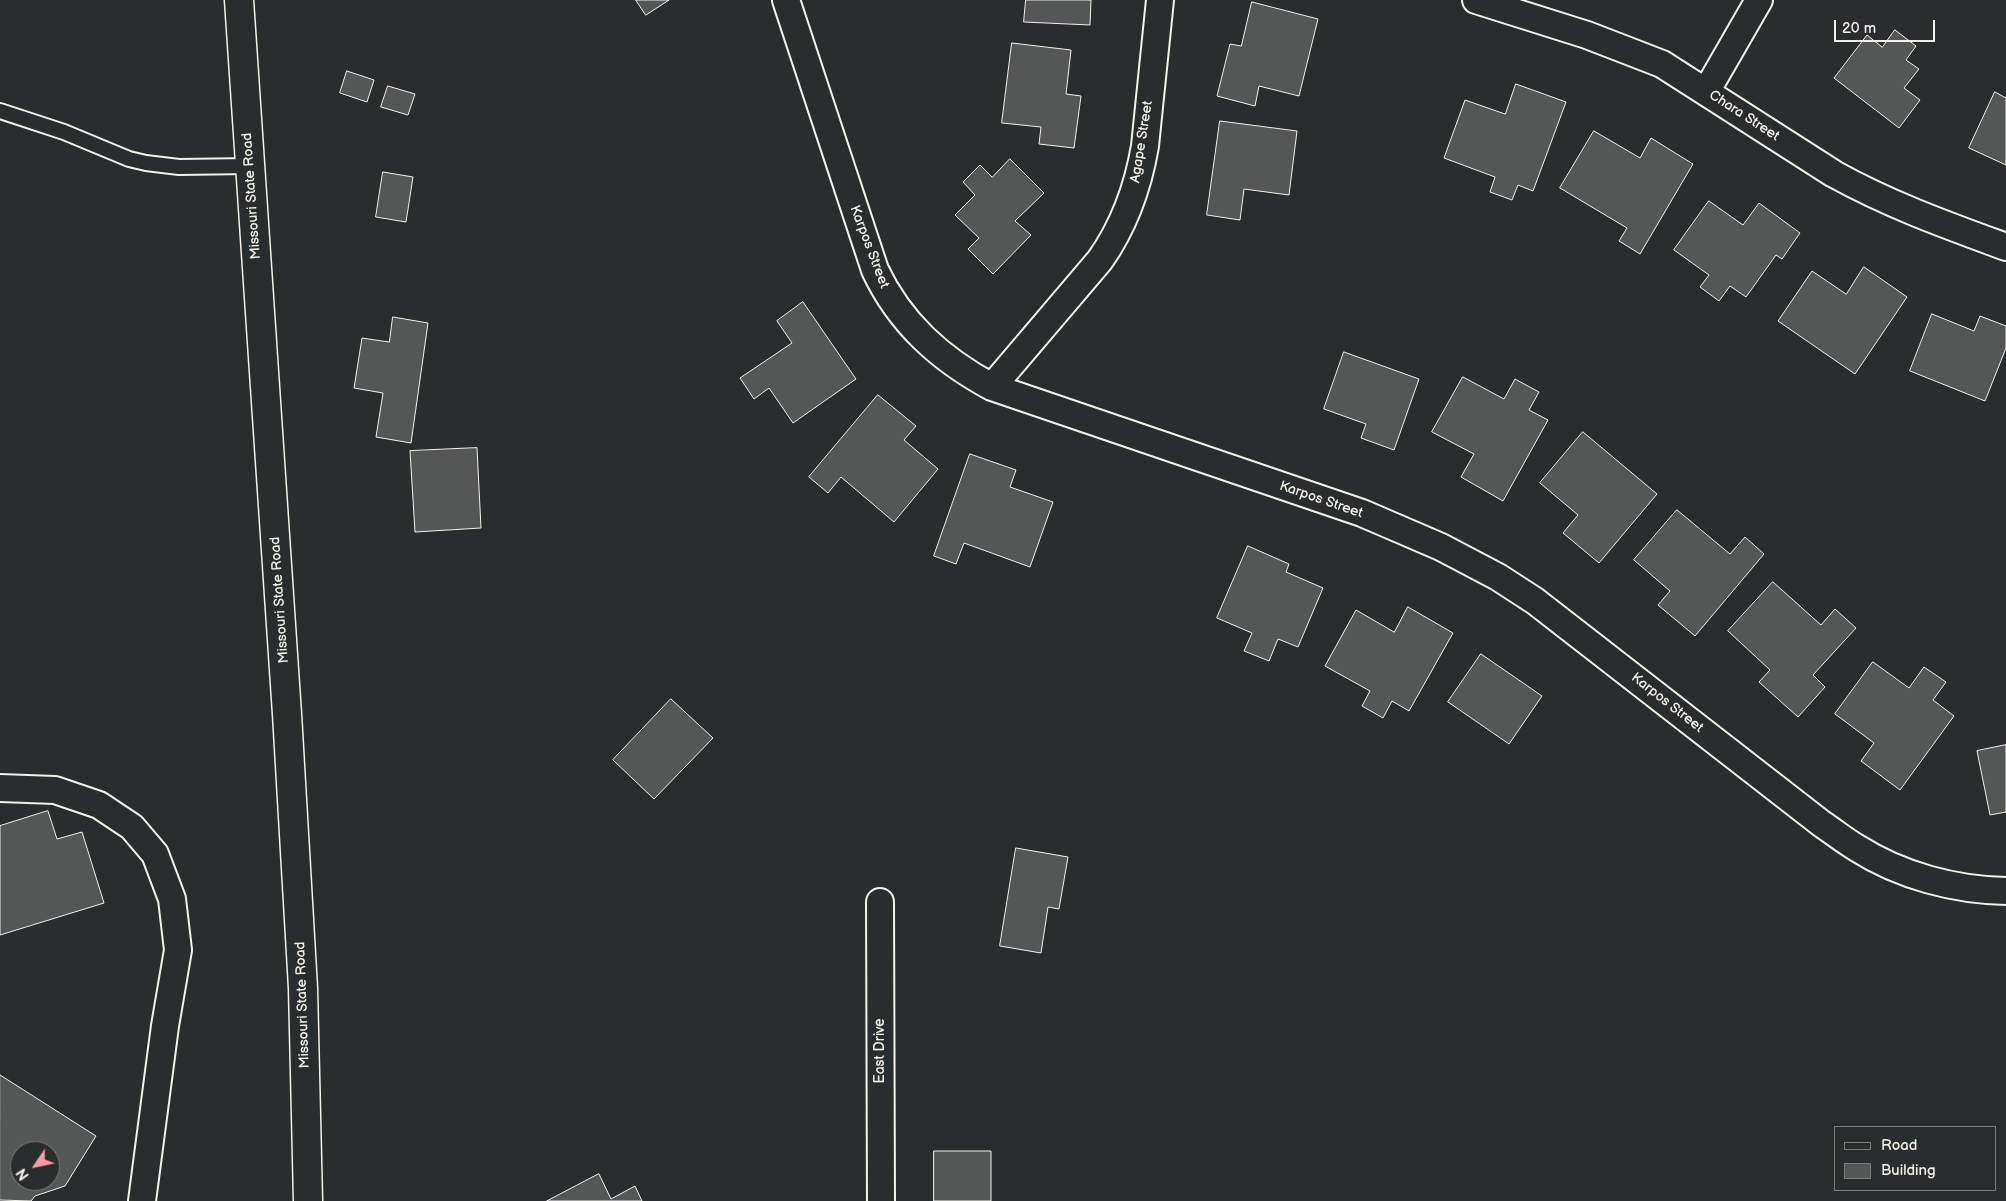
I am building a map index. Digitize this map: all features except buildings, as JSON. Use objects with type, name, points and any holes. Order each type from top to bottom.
[{"type":"street","name":"Missouri State Road","points":[[239,0],[287,704],[303,978],[308,1201]]},
{"type":"street","name":"Karpos Street","points":[[786,0],[867,248],[886,294],[909,325],[936,350],[972,376],[992,386],[1362,513],[1441,546],[1498,577],[1534,601],[1822,824],[1856,848],[1894,867],[1954,886],[1977,890],[2006,891]]},
{"type":"street","name":"Agape Street","points":[[992,386],[1100,260],[1112,243],[1130,205],[1141,168],[1145,146],[1160,0]]},
{"type":"street","name":"Chara Street","points":[[1476,0],[1587,35],[1662,64],[1834,174],[1863,190],[1905,210],[2006,247]]},
{"type":"street","points":[[1706,92],[1759,0]]},
{"type":"street","points":[[0,788],[54,790],[99,805],[132,827],[154,854],[172,899],[178,950],[165,1026],[142,1201]]},
{"type":"street","name":"East Drive","points":[[880,902],[881,1201]]},
{"type":"lane","points":[[0,111],[64,132],[130,159],[146,163],[179,167],[250,166]]}]
